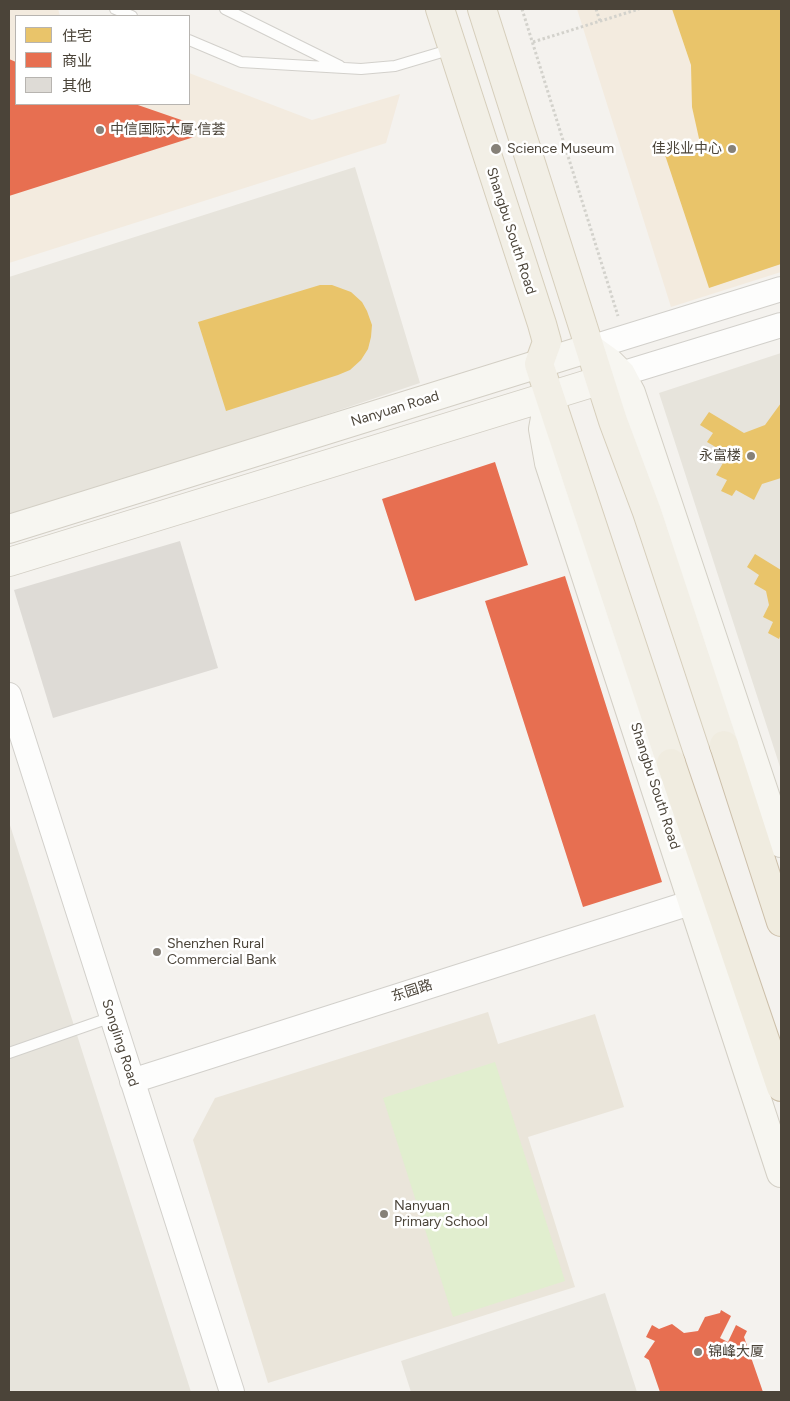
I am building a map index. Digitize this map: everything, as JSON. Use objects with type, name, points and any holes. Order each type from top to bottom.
[{"type":"highway","points":[[724,745],[781,922]]},
{"type":"highway","points":[[671,763],[781,1087]]},
{"type":"main road","name":"Shangbu South Road","points":[[440,9],[542,324],[547,342],[539,364],[671,763]]},
{"type":"main road","points":[[482,9],[590,348],[639,414],[781,843]]},
{"type":"main road","name":"Nanyuan Road","points":[[9,529],[590,348]]},
{"type":"main road","points":[[9,562],[611,377]]},
{"type":"main road","points":[[611,377],[647,512],[724,745]]},
{"type":"main road","name":"Shangbu South Road","points":[[549,396],[543,429],[549,463],[781,1173]]},
{"type":"street","name":"Nanyuan Road","points":[[590,348],[781,289]]},
{"type":"street","points":[[611,377],[781,325]]},
{"type":"street","name":"Songling Road","points":[[9,694],[232,1392]]},
{"type":"street","name":"东园路","points":[[132,1081],[693,902]]},
{"type":"lane","points":[[115,9],[130,15]]},
{"type":"lane","points":[[225,9],[346,68]]},
{"type":"lane","points":[[190,40],[241,62],[346,68],[395,66],[453,49]]},
{"type":"lane","points":[[9,1053],[112,1017]]},
{"type":"path","points":[[522,9],[625,338]]},
{"type":"path","points":[[596,9],[600,21]]},
{"type":"path","points":[[533,42],[639,9]]},
{"type":"shaded area","points":[[9,9],[58,9],[60,15],[15,15],[15,105],[190,105],[190,73],[312,120],[400,94],[386,143],[9,263]]},
{"type":"shaded area","points":[[577,9],[781,9],[781,272],[671,307]]},
{"type":"shaded area","points":[[355,167],[420,383],[9,521],[9,277]]},
{"type":"shaded area","points":[[781,353],[781,770],[659,393]]},
{"type":"shaded area","points":[[9,822],[191,1392],[9,1392]]},
{"type":"shaded area","name":"Nanyuan Primary School","points":[[488,1012],[498,1044],[595,1014],[624,1107],[528,1137],[575,1287],[268,1383],[193,1140],[215,1098]]},
{"type":"shaded area","points":[[605,1293],[637,1392],[411,1392],[401,1361]]},
{"type":"green space","points":[[495,1062],[565,1281],[453,1317],[383,1098]]},
{"type":"building: 住宅","name":"佳兆业中心","points":[[672,9],[781,9],[781,264],[709,288],[665,155],[700,143],[692,107],[691,65]]},
{"type":"building: 住宅","points":[[320,285],[332,285],[351,292],[362,302],[367,311],[372,325],[371,337],[368,349],[361,360],[350,370],[338,375],[226,411],[198,322]]},
{"type":"building: 住宅","name":"永富楼","points":[[781,403],[781,478],[762,484],[754,500],[736,490],[732,496],[721,491],[727,480],[716,475],[723,463],[719,449],[707,442],[713,433],[700,425],[709,412],[744,433],[765,425]]},
{"type":"building: 住宅","points":[[755,554],[781,570],[781,634],[779,639],[768,633],[773,622],[763,617],[769,605],[766,591],[754,584],[759,575],[747,567]]},
{"type":"building: 商业","name":"中信国际大厦·信荟","points":[[9,59],[15,62],[15,105],[138,105],[190,123],[194,137],[9,196]]},
{"type":"building: 商业","points":[[495,462],[528,565],[415,601],[382,499]]},
{"type":"building: 商业","points":[[565,576],[662,882],[583,907],[485,601]]},
{"type":"building: 商业","name":"锦峰大厦","points":[[721,1310],[731,1316],[720,1338],[728,1342],[736,1325],[747,1331],[744,1337],[763,1392],[660,1392],[649,1360],[644,1357],[655,1341],[646,1337],[652,1325],[659,1329],[672,1324],[684,1333],[698,1331],[705,1317],[720,1313]]},
{"type":"building: 其他","points":[[180,541],[218,668],[53,718],[14,590]]},
{"type":"place","name":"中信国际大厦·信荟","points":[[100,130]]},
{"type":"place","name":"Science Museum","points":[[496,149]]},
{"type":"place","name":"佳兆业中心","points":[[732,149]]},
{"type":"place","name":"永富楼","points":[[751,456]]},
{"type":"place","name":"Shenzhen Rural Commercial Bank","points":[[157,952]]},
{"type":"place","name":"Nanyuan Primary School","points":[[384,1214]]},
{"type":"place","name":"锦峰大厦","points":[[698,1352]]}]
